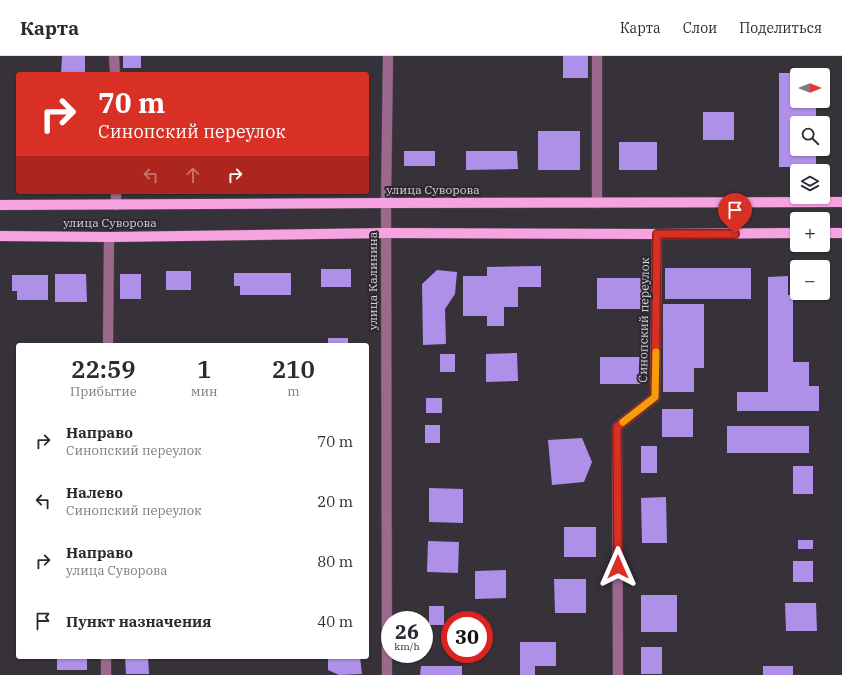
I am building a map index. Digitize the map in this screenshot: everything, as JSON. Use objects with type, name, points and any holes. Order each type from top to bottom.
[{"type":"main road","name":"улица Суворова","points":[[0,205],[386,202],[842,202]]},
{"type":"main road","name":"улица Суворова","points":[[0,236],[109,237],[386,233],[790,233]]},
{"type":"main road","points":[[830,233],[842,233]]},
{"type":"street","points":[[114,56],[115,72]]},
{"type":"street","name":"улица Калинина","points":[[386,675],[386,202],[388,56]]},
{"type":"street","points":[[596,56],[597,203]]},
{"type":"street","points":[[116,194],[116,205]]},
{"type":"street","name":"Синопский переулок","points":[[618,675],[617,427],[655,397],[657,234]]},
{"type":"street","points":[[108,343],[109,237]]},
{"type":"street","points":[[106,659],[106,675]]},
{"type":"building","points":[[62,56],[85,56],[85,72],[61,72]]},
{"type":"building","points":[[123,56],[141,56],[141,68],[123,68]]},
{"type":"building","points":[[563,56],[588,56],[588,78],[563,78]]},
{"type":"building","points":[[779,73],[790,73],[790,108],[816,108],[816,116],[790,116],[790,156],[816,156],[816,164],[790,164],[790,167],[779,167]]},
{"type":"building","points":[[703,112],[734,112],[734,140],[703,140]]},
{"type":"building","points":[[538,131],[580,131],[580,170],[538,170]]},
{"type":"building","points":[[619,142],[657,142],[657,170],[619,170]]},
{"type":"building","points":[[404,151],[435,151],[435,166],[404,166]]},
{"type":"building","points":[[466,151],[517,151],[518,169],[466,170]]},
{"type":"building","points":[[541,266],[541,287],[518,287],[518,307],[504,307],[504,326],[487,326],[487,316],[463,316],[463,276],[487,276],[487,267]]},
{"type":"building","points":[[665,268],[751,268],[751,299],[665,299]]},
{"type":"building","points":[[321,269],[351,269],[351,287],[321,287]]},
{"type":"building","points":[[437,270],[457,272],[455,294],[445,309],[446,344],[423,345],[422,284]]},
{"type":"building","points":[[166,271],[191,271],[191,290],[166,290]]},
{"type":"building","points":[[234,273],[291,273],[291,295],[240,295],[240,286],[234,286]]},
{"type":"building","points":[[55,274],[86,274],[87,302],[55,302]]},
{"type":"building","points":[[120,274],[141,274],[141,299],[120,299]]},
{"type":"building","points":[[12,275],[48,275],[48,300],[17,300],[17,291],[12,291]]},
{"type":"building","points":[[788,276],[788,295],[790,295],[790,300],[793,300],[793,362],[809,362],[809,386],[819,386],[819,411],[737,411],[737,392],[768,392],[768,277]]},
{"type":"building","points":[[597,278],[643,278],[643,309],[597,309]]},
{"type":"building","points":[[663,304],[704,304],[704,368],[694,368],[694,392],[663,392]]},
{"type":"building","points":[[328,338],[348,338],[348,343],[328,343]]},
{"type":"building","points":[[517,353],[518,381],[486,382],[486,354]]},
{"type":"building","points":[[440,354],[455,354],[455,372],[440,372]]},
{"type":"building","points":[[600,357],[642,357],[642,384],[600,384]]},
{"type":"building","points":[[426,398],[442,398],[442,413],[426,413]]},
{"type":"building","points":[[662,409],[693,409],[693,437],[662,437]]},
{"type":"building","points":[[425,425],[440,425],[440,443],[425,443]]},
{"type":"building","points":[[727,426],[809,426],[809,453],[727,453]]},
{"type":"building","points":[[582,438],[592,462],[584,482],[552,485],[548,440]]},
{"type":"building","points":[[641,446],[657,446],[657,473],[641,473]]},
{"type":"building","points":[[793,466],[813,466],[813,494],[793,494]]},
{"type":"building","points":[[429,488],[463,489],[463,523],[429,522]]},
{"type":"building","points":[[666,497],[667,543],[642,543],[641,498]]},
{"type":"building","points":[[564,527],[596,527],[596,557],[564,557]]},
{"type":"building","points":[[798,540],[813,540],[813,549],[798,549]]},
{"type":"building","points":[[428,541],[459,542],[458,573],[427,572]]},
{"type":"building","points":[[793,561],[813,561],[813,582],[793,582]]},
{"type":"building","points":[[506,570],[506,598],[475,599],[475,571]]},
{"type":"building","points":[[554,579],[586,579],[586,613],[555,613]]},
{"type":"building","points":[[641,595],[677,595],[677,632],[641,632]]},
{"type":"building","points":[[785,603],[816,603],[817,631],[786,631]]},
{"type":"building","points":[[429,606],[444,606],[444,611],[441,611],[441,625],[433,625],[433,611],[429,611]]},
{"type":"building","points":[[520,642],[556,642],[556,666],[535,666],[535,675],[520,675]]},
{"type":"building","points":[[641,647],[662,647],[662,674],[641,674]]},
{"type":"building","points":[[57,659],[87,659],[87,670],[57,670]]},
{"type":"building","points":[[125,659],[148,659],[149,674],[126,674]]},
{"type":"building","points":[[328,659],[360,659],[362,674],[339,675],[328,670]]},
{"type":"building","points":[[421,666],[462,666],[462,675],[420,675]]},
{"type":"building","points":[[763,666],[793,666],[793,675],[763,675]]},
{"type":"slow traffic","points":[[623,422],[655,397],[656,352]]},
{"type":"route","points":[[618,567],[617,427],[655,397],[657,234],[735,234]]}]
